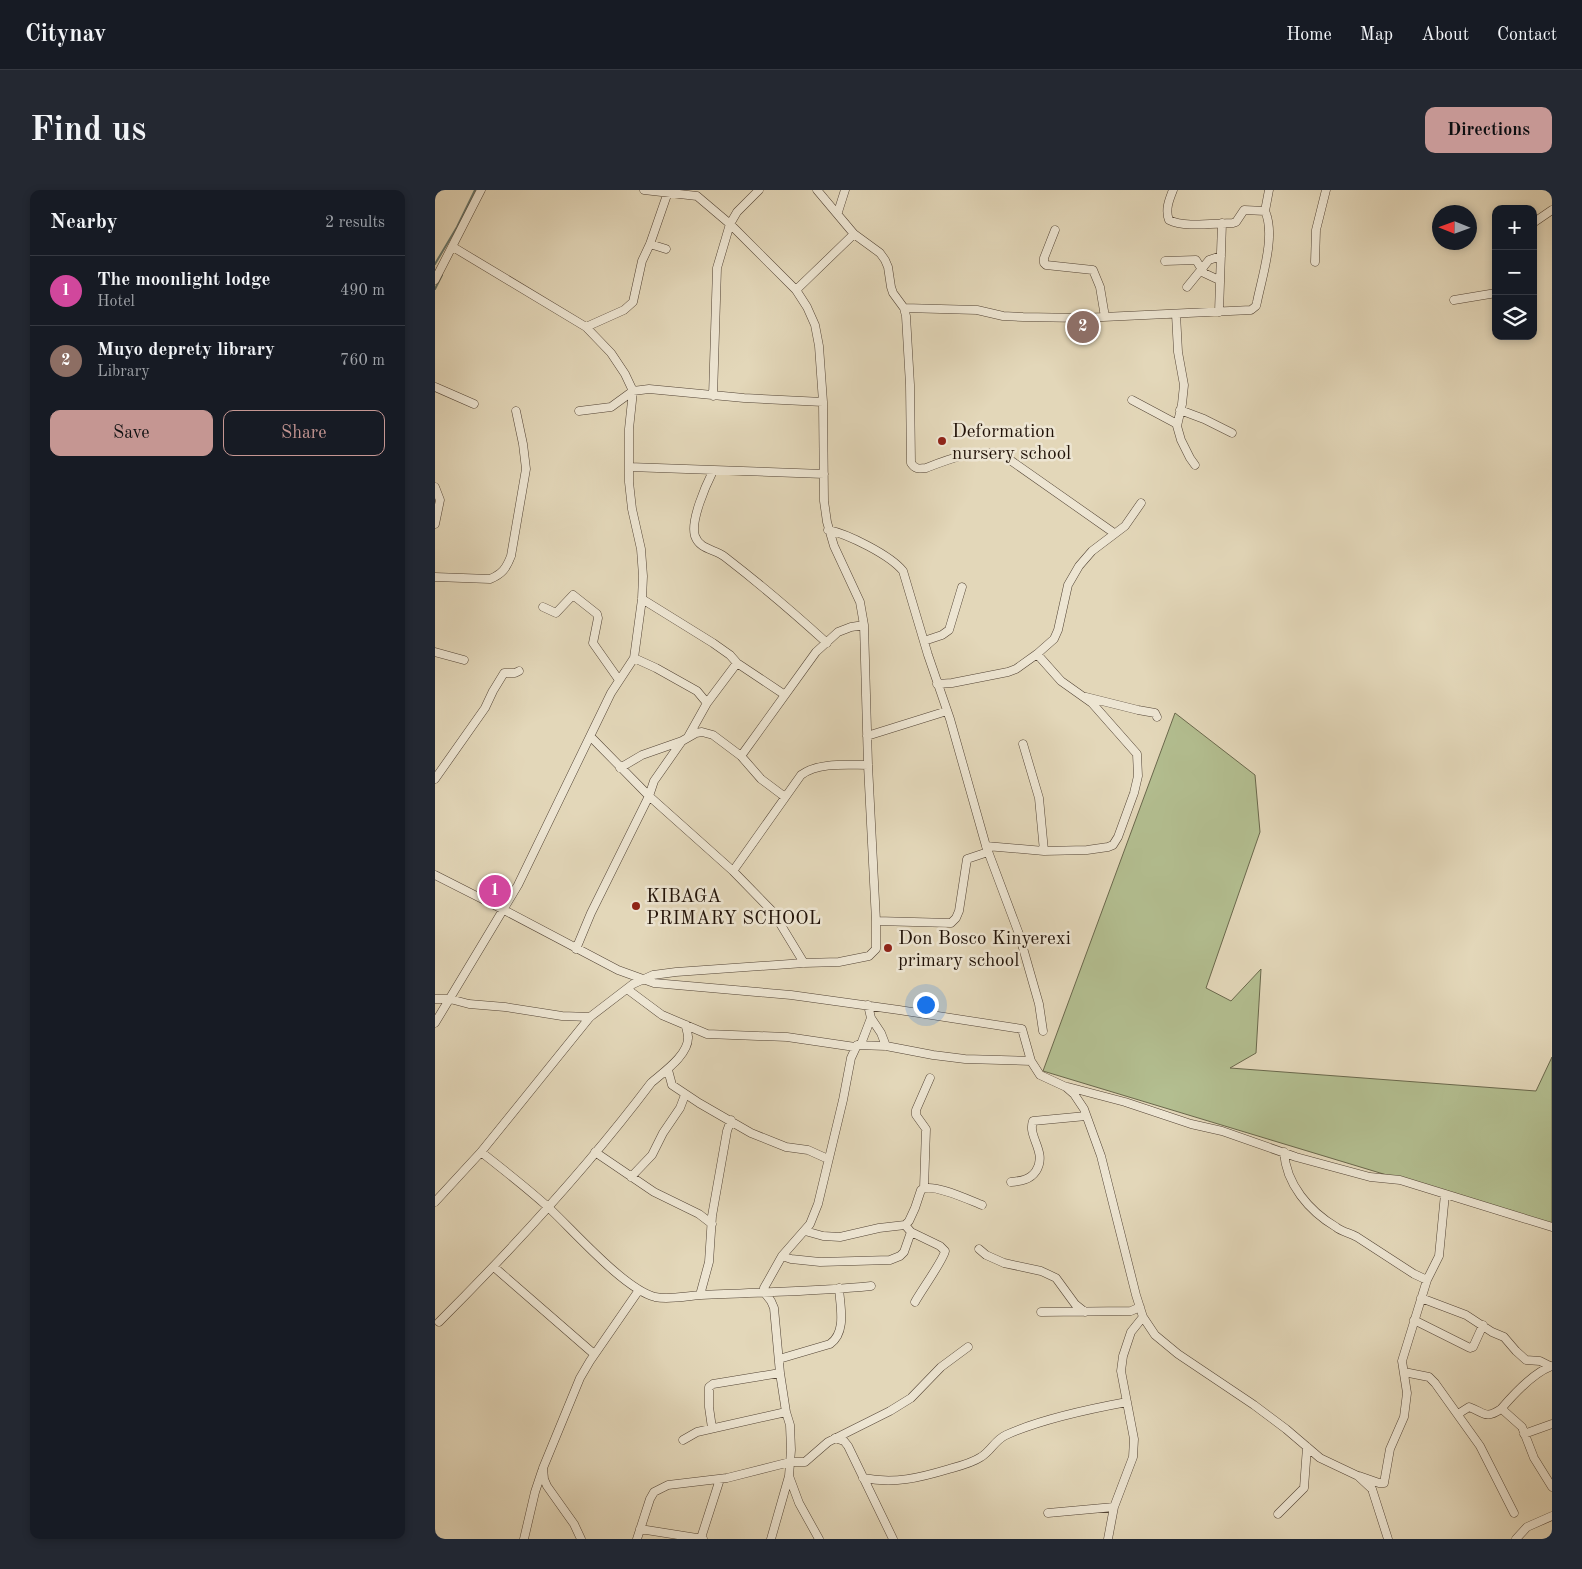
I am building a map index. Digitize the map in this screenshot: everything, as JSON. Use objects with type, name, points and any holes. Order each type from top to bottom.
[{"type":"street","points":[[435,280],[481,190]]},
{"type":"street","points":[[435,1202],[481,1152],[590,1017],[627,989],[653,975],[839,962],[869,956],[876,949],[877,921],[868,765],[864,625],[860,602],[834,546],[824,501],[823,402],[819,346],[815,325],[807,307],[796,290],[730,224],[697,196],[644,190]]},
{"type":"street","points":[[713,396],[716,273],[730,224],[737,212],[759,190]]},
{"type":"street","points":[[817,190],[855,234],[880,253],[885,260],[893,293],[904,308],[910,385],[911,463],[914,467],[918,469],[926,468],[964,455],[1000,454],[1114,533]]},
{"type":"street","points":[[837,212],[845,190]]},
{"type":"street","points":[[1173,190],[1168,203],[1169,220],[1186,224],[1236,222],[1244,210],[1265,211]]},
{"type":"street","points":[[904,308],[977,310],[1003,316],[1023,317],[1105,317],[1251,310],[1257,302],[1268,252],[1269,228],[1265,211],[1269,190]]},
{"type":"street","points":[[1315,262],[1316,230],[1326,190]]},
{"type":"street","points":[[586,327],[624,310],[632,304],[642,261],[668,192]]},
{"type":"street","points":[[1537,221],[1552,210]]},
{"type":"street","points":[[1219,312],[1222,223]]},
{"type":"street","points":[[1055,230],[1044,258],[1044,263],[1046,265],[1093,270],[1100,287],[1105,317]]},
{"type":"street","points":[[796,290],[855,234]]},
{"type":"street","points":[[650,244],[666,249]]},
{"type":"street","points":[[435,1023],[505,910],[569,777],[619,680],[634,658],[642,599],[643,576],[641,549],[632,509],[629,468],[629,429],[633,391],[625,374],[611,353],[586,327],[453,247]]},
{"type":"street","points":[[1187,287],[1209,260],[1221,256]]},
{"type":"street","points":[[1165,261],[1196,260],[1206,274],[1219,280]]},
{"type":"street","points":[[1454,300],[1492,294]]},
{"type":"street","points":[[1176,314],[1178,352],[1184,385],[1177,424],[1181,440],[1195,465]]},
{"type":"street","points":[[435,387],[474,404]]},
{"type":"street","points":[[579,411],[611,407],[633,391],[658,389],[713,396],[823,402]]},
{"type":"street","points":[[1133,400],[1177,424]]},
{"type":"street","points":[[1180,410],[1232,433]]},
{"type":"street","points":[[435,577],[490,579],[505,569],[511,556],[526,469],[516,411]]},
{"type":"street","points":[[629,468],[824,474]]},
{"type":"street","points":[[713,471],[703,490],[695,528],[695,535],[700,545],[723,555],[827,643]]},
{"type":"street","points":[[435,487],[440,500],[435,524]]},
{"type":"street","points":[[937,684],[952,683],[1007,672],[1016,669],[1037,654],[1056,635],[1068,585],[1079,566],[1086,557],[1125,526],[1141,503]]},
{"type":"street","points":[[829,530],[842,533],[901,568],[947,711],[987,849],[1019,934],[1039,1004],[1043,1031]]},
{"type":"street","points":[[924,641],[942,635],[949,630],[962,587]]},
{"type":"street","points":[[543,607],[556,613],[573,595],[597,614],[598,618],[593,643],[619,680]]},
{"type":"street","points":[[642,599],[713,643],[730,655],[737,663],[785,696]]},
{"type":"street","points":[[741,756],[816,652],[838,632],[864,625]]},
{"type":"street","points":[[435,652],[464,660]]},
{"type":"street","points":[[1037,654],[1061,681],[1072,690],[1084,696],[1155,713],[1157,717]]},
{"type":"street","points":[[634,658],[663,671],[697,691],[707,704]]},
{"type":"street","points":[[576,949],[591,913],[655,781],[737,663]]},
{"type":"street","points":[[435,779],[485,708],[504,673],[519,671]]},
{"type":"street","points":[[877,921],[951,923],[959,911],[967,859],[987,849],[1044,851],[1103,849],[1111,846],[1117,837],[1134,793],[1138,776],[1137,755],[1084,696]]},
{"type":"street","points":[[867,736],[947,711]]},
{"type":"street","points":[[620,768],[642,755],[696,733],[708,733],[741,756],[761,778],[785,797]]},
{"type":"street","points":[[591,737],[649,796],[733,871],[773,912],[804,963]]},
{"type":"street","points":[[1023,744],[1039,798],[1044,851]]},
{"type":"street","points":[[733,871],[801,775],[809,770],[828,766],[868,765]]},
{"type":"street","points":[[435,875],[505,910],[576,949],[643,980],[664,984],[791,995],[1021,1028],[1031,1061],[1040,1075],[1066,1087],[1116,1099],[1296,1156],[1367,1176],[1399,1180],[1552,1227]]},
{"type":"street","points":[[627,989],[662,1015],[707,1034],[787,1037],[858,1046],[886,1046],[965,1059],[1031,1061]]},
{"type":"street","points":[[435,999],[451,999],[459,1003],[486,1007],[505,1007],[562,1016],[590,1017]]},
{"type":"street","points":[[868,1005],[871,1018],[881,1033],[886,1046]]},
{"type":"street","points":[[764,1292],[767,1281],[782,1256],[810,1224],[818,1204],[851,1058],[871,1018]]},
{"type":"street","points":[[439,1322],[548,1207],[651,1083],[667,1070],[685,1050],[688,1042],[686,1025]]},
{"type":"street","points":[[667,1070],[672,1085],[685,1095],[751,1133],[786,1147],[808,1150],[828,1159]]},
{"type":"street","points":[[805,1230],[823,1236],[840,1237],[879,1228],[905,1225],[909,1221],[921,1190],[924,1188],[927,1132],[926,1127],[916,1115],[916,1110],[930,1078]]},
{"type":"street","points":[[1066,1087],[1079,1101],[1101,1156],[1125,1258],[1143,1317],[1155,1335],[1178,1354],[1254,1405],[1320,1458],[1357,1476],[1383,1484],[1390,1449],[1404,1417],[1407,1393],[1402,1361],[1427,1280],[1439,1256],[1445,1194]]},
{"type":"street","points":[[631,1177],[652,1155],[663,1133],[680,1108],[685,1095]]},
{"type":"street","points":[[1011,1182],[1023,1181],[1033,1175],[1037,1169],[1040,1155],[1031,1125],[1033,1122],[1086,1116]]},
{"type":"street","points":[[700,1295],[709,1262],[712,1216],[731,1120]]},
{"type":"street","points":[[481,1152],[548,1207],[583,1242],[639,1290],[655,1297],[672,1298],[700,1295],[791,1292],[871,1286]]},
{"type":"street","points":[[595,1152],[654,1192],[699,1214],[712,1224]]},
{"type":"street","points":[[1284,1152],[1284,1159],[1293,1184],[1307,1205],[1321,1218],[1341,1231],[1348,1232],[1357,1237],[1414,1274],[1427,1280]]},
{"type":"street","points":[[924,1188],[929,1187],[941,1190],[982,1205]]},
{"type":"street","points":[[905,1225],[911,1232],[940,1246],[945,1251],[945,1255],[915,1302]]},
{"type":"street","points":[[782,1256],[791,1259],[827,1262],[890,1260],[904,1252],[911,1232]]},
{"type":"street","points":[[979,1249],[985,1255],[1005,1263],[1032,1269],[1056,1278],[1075,1304],[1085,1312]]},
{"type":"street","points":[[494,1266],[594,1354]]},
{"type":"street","points":[[779,1359],[830,1344],[835,1340],[842,1321],[839,1288]]},
{"type":"street","points":[[524,1539],[535,1492],[543,1468],[580,1378],[594,1354],[639,1290]]},
{"type":"street","points":[[764,1292],[774,1308],[780,1373],[790,1425],[789,1476],[771,1539]]},
{"type":"street","points":[[1421,1298],[1466,1315],[1492,1332],[1504,1337],[1526,1360],[1540,1361],[1551,1366]]},
{"type":"street","points":[[1041,1312],[1131,1310],[1140,1307]]},
{"type":"street","points":[[1109,1539],[1114,1507],[1133,1457],[1134,1438],[1121,1371],[1123,1356],[1131,1332],[1143,1317]]},
{"type":"street","points":[[1414,1320],[1470,1348],[1473,1347],[1483,1326]]},
{"type":"street","points":[[637,1539],[654,1492],[669,1485],[720,1479],[790,1462],[805,1462],[828,1442],[891,1412],[911,1398],[941,1367],[968,1347]]},
{"type":"street","points":[[1458,1414],[1469,1407],[1488,1416],[1501,1409],[1523,1386],[1551,1366]]},
{"type":"street","points":[[1404,1372],[1429,1377],[1458,1414],[1480,1446],[1513,1513]]},
{"type":"street","points":[[712,1428],[709,1387],[713,1384],[780,1373]]},
{"type":"street","points":[[863,1478],[888,1482],[925,1476],[979,1459],[1005,1435],[1045,1421],[1127,1402]]},
{"type":"street","points":[[1501,1409],[1519,1424],[1534,1458],[1552,1487]]},
{"type":"street","points":[[683,1440],[697,1432],[786,1412]]},
{"type":"street","points":[[1524,1434],[1552,1424]]},
{"type":"street","points":[[835,1438],[845,1441],[848,1446],[893,1539]]},
{"type":"street","points":[[1278,1514],[1304,1488],[1307,1447]]},
{"type":"street","points":[[543,1468],[544,1479],[574,1524],[581,1539]]},
{"type":"street","points":[[789,1476],[799,1503],[819,1539]]},
{"type":"street","points":[[1357,1476],[1371,1489],[1388,1539]]},
{"type":"street","points":[[640,1529],[702,1539],[720,1479]]},
{"type":"street","points":[[1048,1513],[1114,1507]]},
{"type":"street","points":[[1516,1539],[1527,1527],[1552,1516]]},
{"type":"green space","points":[[1175,713],[1255,775],[1260,832],[1206,988],[1231,1001],[1261,969],[1256,1053],[1230,1068],[1536,1091],[1552,1057],[1552,1225],[1043,1071]]},
{"type":"waterway","points":[[435,264],[457,227],[475,190]]},
{"type":"waterway","points":[[435,289],[442,275]]},
{"type":"place","name":"Muyo deprety library","points":[[1083,327]]},
{"type":"place","name":"Deformation nursery school","points":[[942,441]]},
{"type":"place","name":"The moonlight lodge","points":[[495,891]]},
{"type":"place","name":"KIBAGA PRIMARY SCHOOL","points":[[636,906]]},
{"type":"place","name":"Don Bosco Kinyerexi primary school","points":[[888,948]]}]
